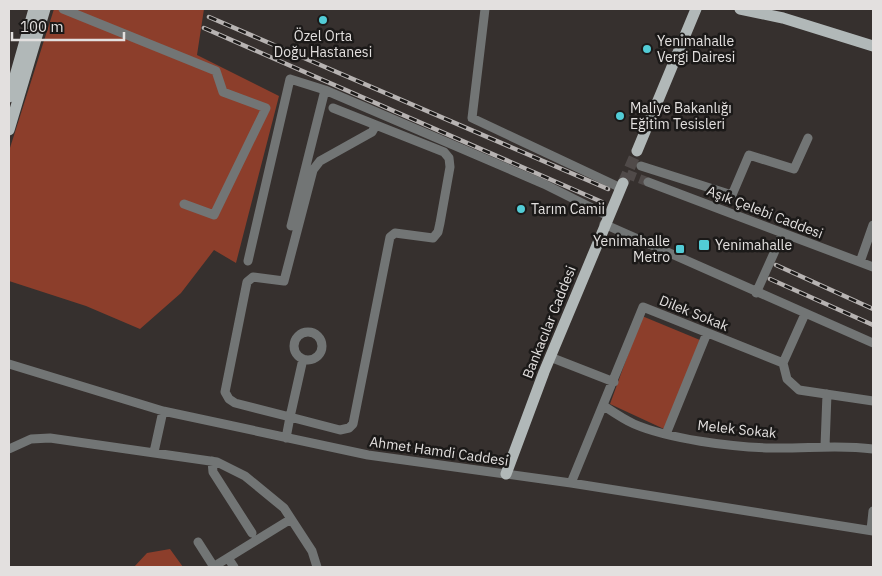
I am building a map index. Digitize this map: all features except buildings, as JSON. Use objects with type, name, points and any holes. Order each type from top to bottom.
[{"type":"main road","points":[[9,97],[34,9]]},
{"type":"main road","points":[[9,130],[45,9]]},
{"type":"main road","points":[[637,151],[696,9]]},
{"type":"main road","points":[[740,9],[784,18],[873,46]]},
{"type":"main road","name":"Bankacılar Caddesi","points":[[506,474],[550,357],[622,185]]},
{"type":"street","points":[[64,9],[216,71],[223,92],[266,108],[214,215],[184,204]]},
{"type":"street","points":[[485,9],[472,118],[622,185]]},
{"type":"street","points":[[248,261],[290,80],[325,90],[544,184],[606,220],[756,293],[873,343]]},
{"type":"street","points":[[291,226],[325,90]]},
{"type":"street","points":[[333,108],[376,125],[444,152],[449,158],[438,232],[433,238],[394,233],[390,237],[353,424],[349,428],[340,430],[235,403],[229,399],[225,392],[247,282],[253,277],[284,281],[313,170],[320,161],[372,132],[376,125]]},
{"type":"street","points":[[641,166],[732,195],[749,155],[794,169],[808,138]]},
{"type":"street","name":"Aşık Çelebi Caddesi","points":[[648,182],[873,267]]},
{"type":"street","points":[[860,262],[873,225]]},
{"type":"street","points":[[756,293],[783,233]]},
{"type":"street","name":"Dilek Sokak","points":[[571,483],[614,382],[638,314],[643,307],[783,363]]},
{"type":"street","points":[[805,314],[783,363],[788,379],[799,390],[873,401]]},
{"type":"street","points":[[666,434],[707,333]]},
{"type":"street","points":[[550,357],[614,382]]},
{"type":"street","points":[[286,438],[303,358]]},
{"type":"street","name":"Ahmet Hamdi Caddesi","points":[[9,364],[163,411],[368,455],[571,483],[872,530]]},
{"type":"street","points":[[825,446],[827,394]]},
{"type":"street","name":"Melek Sokak","points":[[604,406],[633,424],[666,434],[768,448],[846,445],[873,449]]},
{"type":"street","points":[[154,452],[163,411]]},
{"type":"street","points":[[9,449],[31,439],[44,438],[212,461],[245,476],[284,508],[312,551],[317,567]]},
{"type":"street","points":[[212,461],[213,472],[252,533]]},
{"type":"street","points":[[872,530],[873,511]]},
{"type":"street","points":[[198,542],[214,567],[291,519]]},
{"type":"street","points":[[228,558],[234,567]]},
{"type":"shaded area","points":[[54,9],[204,9],[197,55],[279,96],[236,263],[214,250],[181,293],[140,329],[86,306],[9,281],[9,151]]},
{"type":"shaded area","points":[[642,316],[700,340],[664,429],[610,404]]},
{"type":"shaded area","points":[[170,549],[183,567],[134,567],[147,553]]},
{"type":"tunnel","points":[[623,183],[637,151]]},
{"type":"tunnel","points":[[627,174],[648,182]]},
{"type":"railway","points":[[209,17],[608,189]]},
{"type":"railway","points":[[204,28],[602,202]]},
{"type":"railway","points":[[776,265],[873,309]]},
{"type":"railway","points":[[770,279],[873,325]]},
{"type":"place","name":"Özel Orta Doğu Hastanesi","points":[[323,20]]},
{"type":"place","name":"Yenimahalle Vergi Dairesi","points":[[647,49]]},
{"type":"place","name":"Maliye Bakanlığı Eğitim Tesisleri","points":[[620,116]]},
{"type":"place","name":"Tarım Camii","points":[[521,209]]},
{"type":"place","name":"Yenimahalle","points":[[704,245]]},
{"type":"place","name":"Yenimahalle Metro","points":[[680,249]]}]
